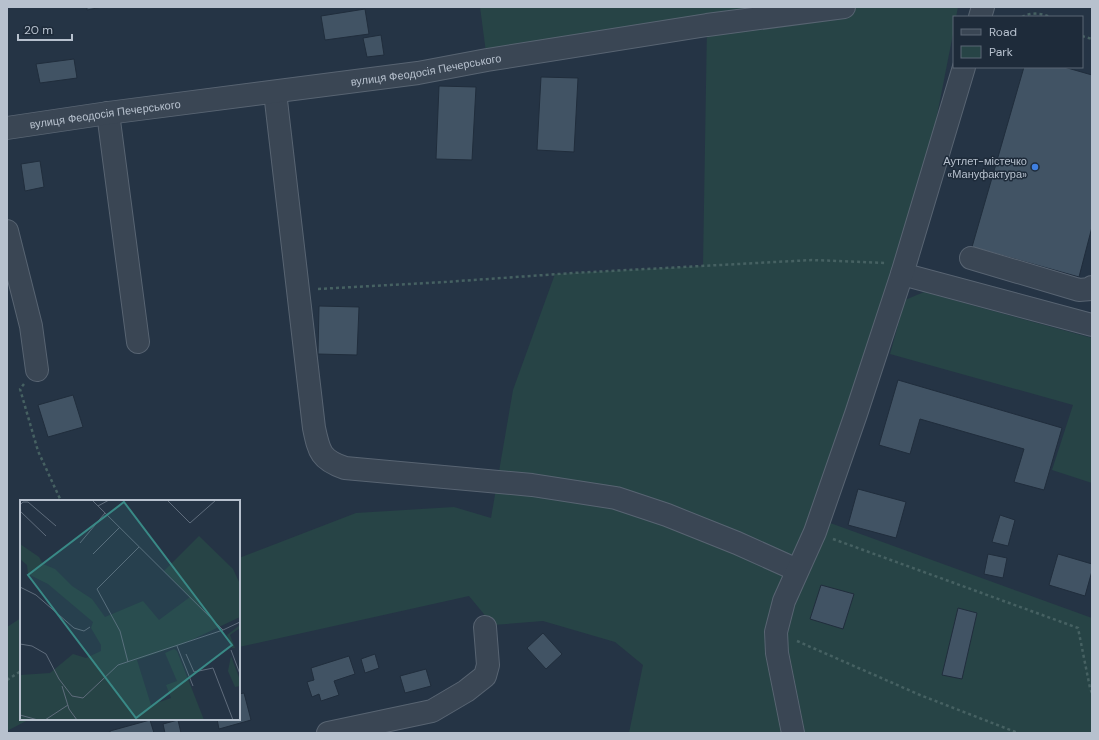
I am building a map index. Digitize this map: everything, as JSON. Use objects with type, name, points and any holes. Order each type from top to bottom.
[{"type":"street","name":"вулиця Феодосія Печерського","points":[[7,128],[108,113],[418,73],[487,60],[707,25],[844,7]]},
{"type":"street","points":[[793,733],[777,653],[776,632],[784,601],[815,532],[856,414],[913,238],[964,68]]},
{"type":"street","points":[[275,92],[314,428],[318,446],[324,458],[333,464],[345,468],[532,484],[616,498],[674,518],[737,543],[797,570]]},
{"type":"street","points":[[108,113],[138,342]]},
{"type":"street","points":[[7,231],[31,326],[37,370]]},
{"type":"street","points":[[971,258],[1079,290],[1090,289],[1092,287]]},
{"type":"street","points":[[903,269],[1092,325]]},
{"type":"street","points":[[328,733],[432,711],[466,691],[485,676],[488,665],[485,627]]},
{"type":"path","points":[[1024,16],[1028,14],[1046,16]]},
{"type":"path","points":[[297,290],[337,289],[573,273],[812,260],[903,269]]},
{"type":"path","points":[[37,370],[20,388],[38,451],[61,500]]},
{"type":"path","points":[[815,532],[1078,628],[1092,693]]},
{"type":"path","points":[[776,632],[920,695],[1018,733]]},
{"type":"path","points":[[7,680],[20,672]]},
{"type":"green space","points":[[480,7],[958,7],[956,16],[953,16],[953,34],[913,237],[819,520],[1092,618],[1092,733],[629,733],[643,665],[615,642],[543,621],[493,625],[469,596],[240,647],[240,558],[356,513],[454,507],[491,518],[513,390],[555,274],[703,266],[707,25],[487,60]]},
{"type":"green space","points":[[924,292],[1092,338],[1092,483],[1052,470],[1073,405],[890,354],[905,300]]},
{"type":"green space","points":[[20,619],[20,720],[28,720],[7,731],[7,627]]},
{"type":"building","points":[[87,7],[102,7],[87,10]]},
{"type":"building","points":[[365,9],[369,34],[325,40],[321,16]]},
{"type":"building","points":[[381,35],[384,55],[367,57],[363,38]]},
{"type":"building","points":[[74,59],[77,78],[40,83],[36,64]]},
{"type":"building","name":"Аутлет-містечко «Мануфактура»","points":[[1024,68],[1068,68],[1092,75],[1092,227],[1079,277],[972,247]]},
{"type":"building","points":[[541,77],[578,78],[574,152],[537,150]]},
{"type":"building","points":[[439,86],[476,87],[472,160],[436,159]]},
{"type":"building","points":[[40,161],[44,187],[25,191],[21,164]]},
{"type":"building","points":[[319,306],[359,307],[357,355],[318,354]]},
{"type":"building","points":[[898,380],[1062,428],[1044,490],[1014,482],[1024,449],[920,419],[910,454],[879,445]]},
{"type":"building","points":[[73,395],[83,427],[48,437],[38,405]]},
{"type":"building","points":[[858,489],[906,502],[896,538],[848,525]]},
{"type":"building","points":[[1000,515],[1015,520],[1008,546],[992,542]]},
{"type":"building","points":[[988,554],[1007,558],[1003,578],[984,574]]},
{"type":"building","points":[[1058,554],[1092,564],[1092,571],[1085,596],[1049,585]]},
{"type":"building","points":[[821,585],[854,594],[843,629],[810,619]]},
{"type":"building","points":[[958,608],[977,613],[962,679],[942,675]]},
{"type":"building","points":[[543,633],[562,654],[546,669],[527,648]]},
{"type":"building","points":[[375,654],[379,668],[365,673],[361,659]]},
{"type":"building","points":[[349,656],[355,674],[334,681],[339,695],[321,701],[319,694],[312,697],[307,682],[314,680],[311,668]]},
{"type":"building","points":[[426,669],[431,686],[405,693],[400,676]]},
{"type":"building","points":[[244,693],[251,720],[219,729],[217,720],[240,720],[240,694]]},
{"type":"building","points":[[150,720],[154,733],[110,733],[110,731]]},
{"type":"building","points":[[178,720],[181,733],[165,733],[163,724]]},
{"type":"place","name":"Аутлет-містечко «Мануфактура»","points":[[1035,167]]}]
